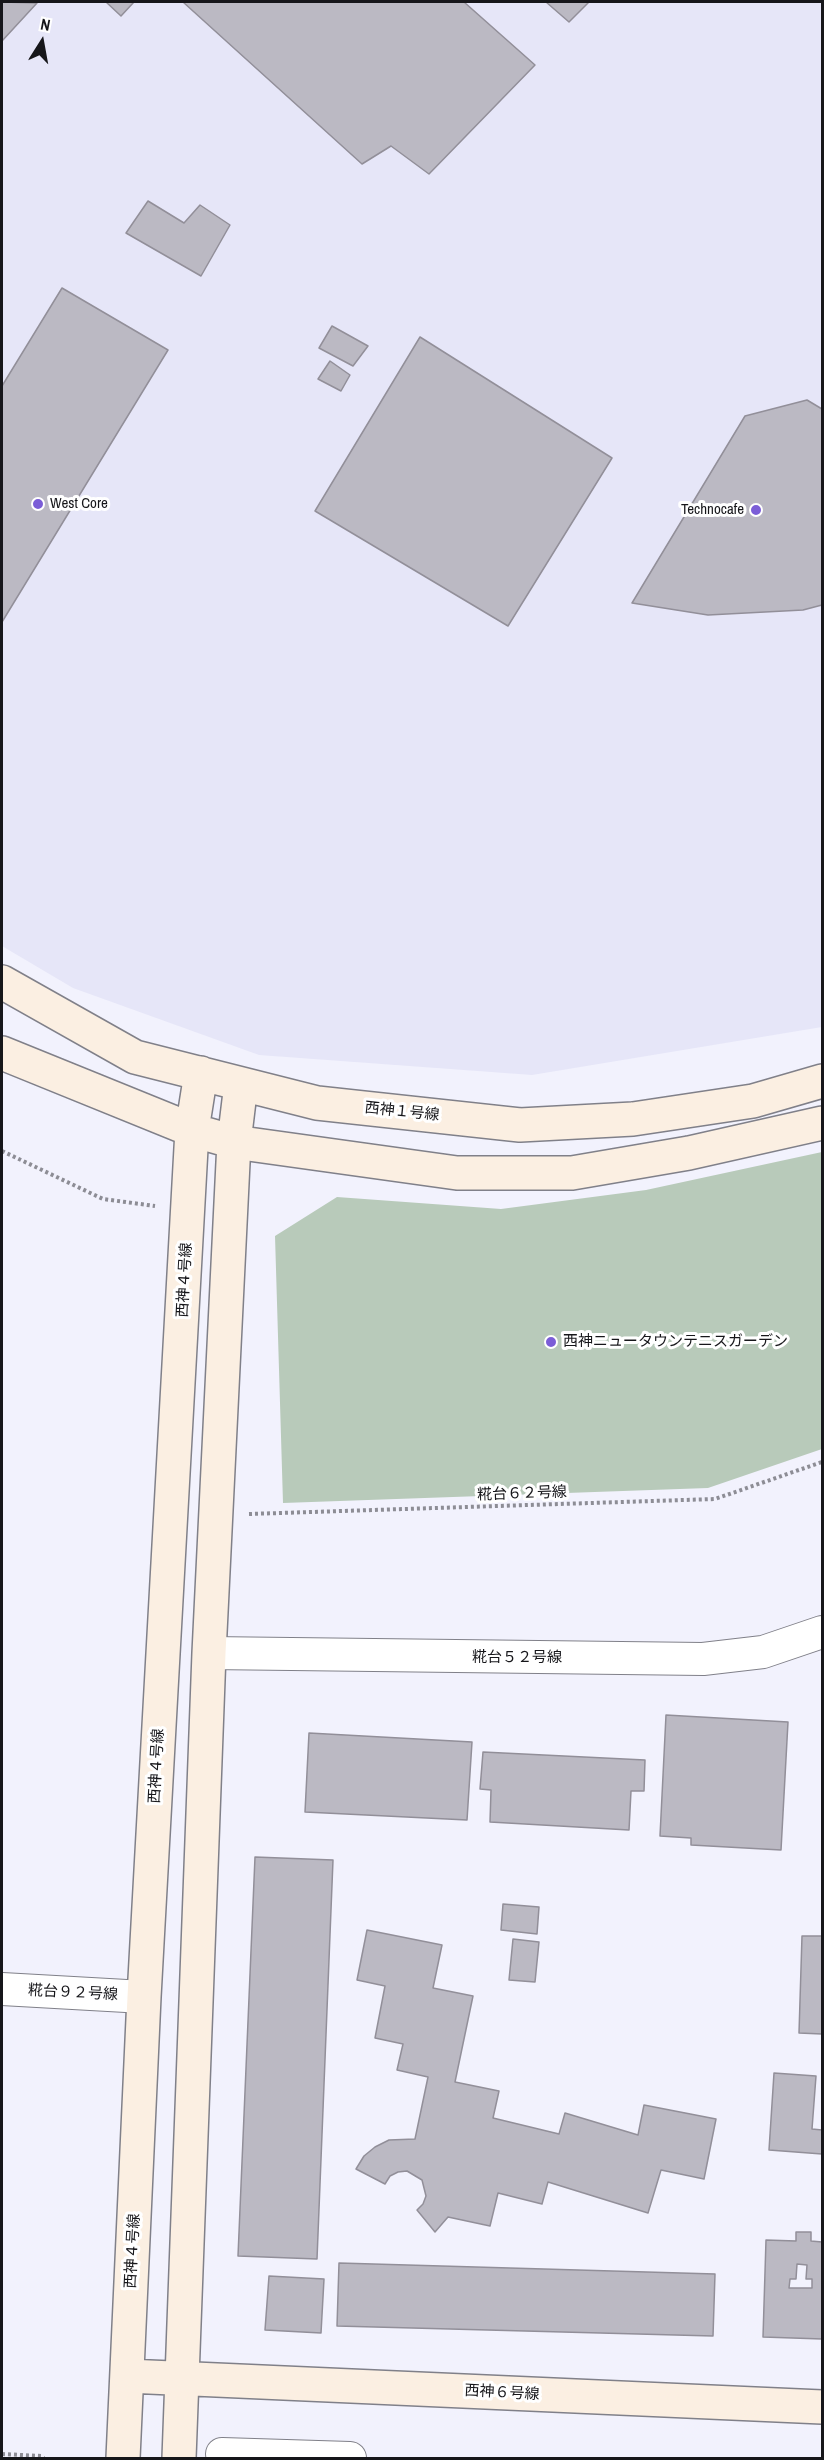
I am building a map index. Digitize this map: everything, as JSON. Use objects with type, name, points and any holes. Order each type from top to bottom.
[{"type":"street","name":"西神１号線","points":[[2,982],[135,1057],[317,1102],[520,1125],[633,1119],[753,1101],[822,1081]]},
{"type":"street","points":[[2,1053],[192,1130],[234,1142],[457,1173],[572,1173],[689,1153],[822,1123]]},
{"type":"street","name":"西神４号線","points":[[123,2458],[144,1997],[192,1130],[201,1073]]},
{"type":"street","points":[[179,2458],[215,1515],[234,1142],[241,1084]]},
{"type":"street","name":"糀台５２号線","points":[[209,1653],[703,1659],[763,1652],[822,1632]]},
{"type":"street","name":"糀台９２号線","points":[[2,1989],[144,1997]]},
{"type":"street","name":"西神６号線","points":[[127,2376],[822,2407]]},
{"type":"street","points":[[222,2454],[350,2458]]},
{"type":"path","points":[[2,1151],[103,1199],[153,1206],[188,1215]]},
{"type":"path","name":"糀台６２号線","points":[[215,1515],[715,1499],[822,1462]]},
{"type":"path","points":[[2,2454],[44,2458]]},
{"type":"shaded area","points":[[2,2],[822,2],[822,1027],[532,1075],[259,1055],[73,988],[2,946]]},
{"type":"green space","name":"西神ニュータウンテニスガーデン","points":[[822,1152],[822,1449],[708,1488],[283,1503],[275,1236],[337,1197],[501,1209],[646,1190]]},
{"type":"building","points":[[2,2],[37,3],[2,41]]},
{"type":"building","points":[[106,2],[134,2],[121,16]]},
{"type":"building","points":[[183,2],[464,2],[535,65],[429,174],[391,146],[362,164]]},
{"type":"building","points":[[546,2],[589,2],[569,22]]},
{"type":"building","points":[[148,201],[184,223],[200,205],[230,225],[201,276],[126,233]]},
{"type":"building","name":"West Core","points":[[62,288],[168,350],[2,622],[2,386]]},
{"type":"building","points":[[332,326],[368,346],[353,366],[319,348]]},
{"type":"building","points":[[420,337],[612,458],[508,626],[315,511]]},
{"type":"building","points":[[330,361],[350,375],[341,391],[318,379]]},
{"type":"building","name":"Technocafe","points":[[807,400],[822,409],[822,605],[803,610],[708,615],[632,603],[745,416]]},
{"type":"building","points":[[666,1715],[788,1722],[781,1850],[691,1845],[691,1838],[660,1836]]},
{"type":"building","points":[[309,1733],[472,1742],[467,1820],[305,1812]]},
{"type":"building","points":[[483,1752],[645,1760],[644,1791],[631,1791],[629,1830],[490,1822],[491,1790],[480,1789]]},
{"type":"building","points":[[255,1857],[333,1860],[317,2259],[238,2256]]},
{"type":"building","points":[[503,1904],[539,1907],[537,1934],[501,1930]]},
{"type":"building","points":[[367,1930],[442,1945],[433,1988],[473,1996],[455,2082],[499,2091],[493,2118],[559,2134],[565,2113],[638,2135],[644,2105],[716,2119],[704,2179],[661,2170],[648,2213],[548,2182],[542,2204],[498,2193],[490,2226],[448,2217],[435,2232],[417,2210],[423,2204],[426,2196],[422,2180],[407,2171],[390,2176],[385,2184],[356,2169],[364,2156],[375,2147],[389,2140],[415,2139],[428,2077],[397,2070],[403,2044],[375,2038],[385,1986],[357,1980]]},
{"type":"building","points":[[802,1936],[822,1936],[822,2034],[799,2033]]},
{"type":"building","points":[[513,1939],[539,1942],[535,1982],[509,1980]]},
{"type":"building","points":[[774,2073],[816,2076],[812,2129],[822,2130],[822,2154],[769,2150]]},
{"type":"building","points":[[796,2232],[811,2232],[811,2241],[822,2242],[822,2339],[763,2337],[766,2240],[796,2241]],"holes":[[[797,2264],[807,2265],[806,2279],[812,2279],[812,2288],[789,2288],[790,2279],[796,2279]]]},
{"type":"building","points":[[339,2263],[715,2274],[713,2336],[337,2326]]},
{"type":"building","points":[[269,2276],[324,2279],[321,2333],[265,2330]]},
{"type":"place","name":"West Core","points":[[38,504]]},
{"type":"place","name":"Technocafe","points":[[756,510]]},
{"type":"place","name":"西神ニュータウンテニスガーデン","points":[[551,1342]]}]
